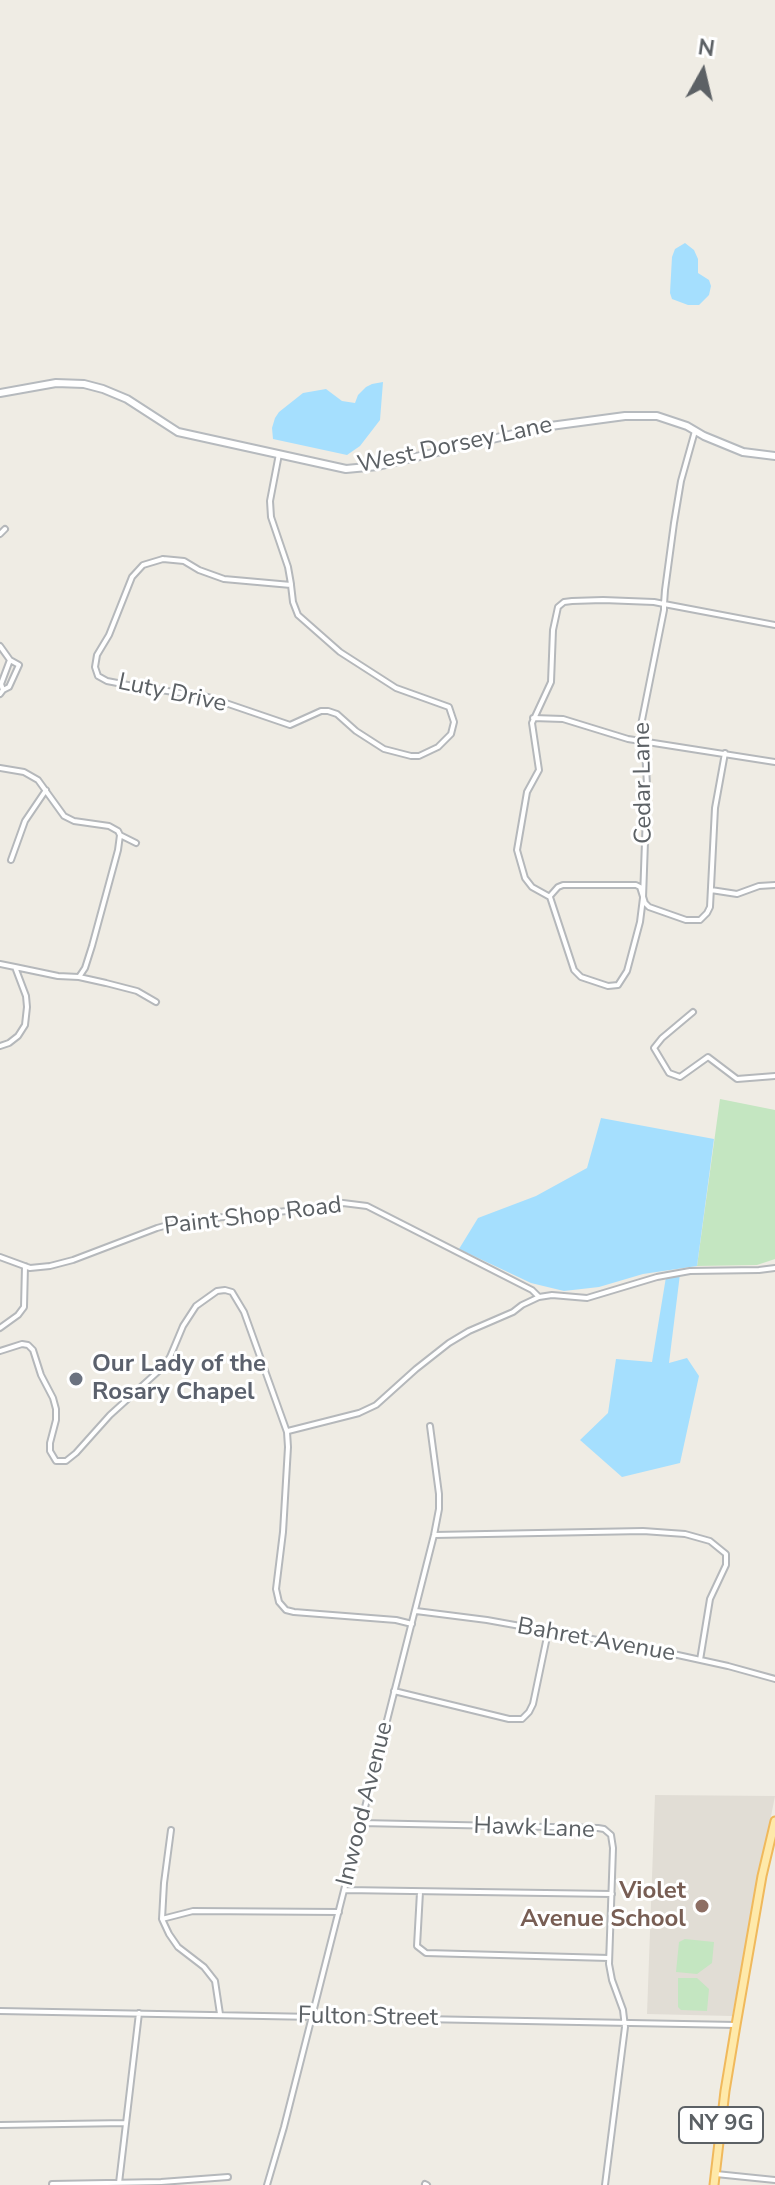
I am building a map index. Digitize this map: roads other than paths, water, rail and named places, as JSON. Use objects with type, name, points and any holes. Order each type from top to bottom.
[{"type":"main road","name":"NY 9G","points":[[714,2185],[736,2025],[762,1876],[775,1821]]},
{"type":"street","name":"West Dorsey Lane","points":[[0,393],[56,383],[84,384],[127,399],[178,432],[356,469],[543,427],[597,419],[657,416],[743,452],[775,456]]},
{"type":"street","name":"Cedar Lane","points":[[550,897],[574,970],[581,977],[614,986],[624,977],[633,951],[643,898],[647,785],[640,730],[664,604],[681,481],[695,431]]},
{"type":"street","name":"Luty Drive","points":[[279,454],[270,501],[271,517],[288,567],[298,615],[340,652],[396,688],[449,707],[454,722],[446,740],[419,756],[401,754],[380,747],[346,720],[328,711],[321,711],[290,725],[208,697],[107,681],[96,672],[97,655],[109,635],[132,577],[150,561],[178,559],[224,579],[291,585]]},
{"type":"street","points":[[0,534],[5,529]]},
{"type":"street","points":[[725,753],[715,808],[710,907],[700,920],[693,921],[649,907],[640,887],[636,885],[563,885],[550,897],[532,887],[525,878],[517,850],[527,792],[539,770],[532,732],[533,718],[551,682],[558,607],[564,602],[603,600],[664,604],[775,625]]},
{"type":"street","points":[[0,646],[10,660],[19,665],[9,687],[1,692]]},
{"type":"street","points":[[1,692],[10,660]]},
{"type":"street","points":[[533,718],[563,719],[617,736],[775,762]]},
{"type":"street","points":[[0,768],[11,768],[38,780],[64,816],[74,821],[109,826],[136,843]]},
{"type":"street","points":[[11,860],[25,821],[46,790]]},
{"type":"street","points":[[79,977],[92,946],[120,835]]},
{"type":"street","points":[[711,890],[737,894],[759,886],[775,885]]},
{"type":"street","points":[[0,964],[58,976],[79,977],[137,991],[156,1002]]},
{"type":"street","points":[[0,1046],[18,1036],[26,1020],[26,996],[15,967]]},
{"type":"street","points":[[693,1012],[654,1048],[669,1073],[680,1077],[708,1057],[737,1079],[775,1076]]},
{"type":"street","name":"Paint Shop Road","points":[[0,1257],[39,1268],[66,1263],[182,1221],[343,1203],[367,1206],[532,1290],[539,1297]]},
{"type":"street","points":[[0,1328],[24,1307],[25,1266]]},
{"type":"street","points":[[287,1432],[359,1413],[376,1405],[449,1343],[539,1297],[587,1298],[657,1277],[690,1271],[775,1268]]},
{"type":"street","points":[[0,1351],[22,1344],[33,1350],[56,1409],[50,1451],[56,1461],[66,1461],[110,1415],[163,1367],[196,1306],[212,1294],[229,1290],[244,1312],[287,1432],[277,1599],[286,1610],[294,1612],[412,1624]]},
{"type":"street","name":"Inwood Avenue","points":[[267,2185],[313,2017],[434,1535],[439,1494],[430,1426]]},
{"type":"street","points":[[434,1535],[643,1531],[685,1534],[710,1541],[724,1550],[727,1556],[726,1565],[711,1592],[700,1660]]},
{"type":"street","name":"Bahret Avenue","points":[[415,1611],[487,1620],[700,1660],[775,1679]]},
{"type":"street","points":[[394,1691],[509,1719],[522,1719],[533,1704],[548,1632]]},
{"type":"street","name":"Hawk Lane","points":[[361,1823],[604,1829],[611,1835],[612,1841],[609,1958],[625,2023]]},
{"type":"street","points":[[171,1830],[162,1919],[178,1947],[204,1967],[215,1981],[220,2014]]},
{"type":"street","points":[[345,1890],[612,1894]]},
{"type":"street","points":[[420,1892],[417,1946],[426,1953],[609,1958]]},
{"type":"street","points":[[162,1919],[193,1911],[339,1912]]},
{"type":"street","name":"Fulton Street","points":[[0,2011],[736,2025]]},
{"type":"street","points":[[119,2184],[139,2013]]},
{"type":"street","points":[[605,2185],[625,2023]]},
{"type":"street","points":[[0,2125],[126,2123]]},
{"type":"street","points":[[716,2174],[775,2180]]},
{"type":"street","points":[[52,2184],[204,2182],[228,2177]]},
{"type":"water","points":[[685,243],[694,250],[698,259],[698,273],[709,280],[711,286],[709,295],[699,305],[672,299],[670,293],[672,257],[675,249]]},
{"type":"water","points":[[383,382],[380,420],[360,446],[347,455],[273,439],[275,418],[303,393],[326,389],[342,401],[355,403],[366,387]]},
{"type":"water","points":[[601,1118],[714,1139],[697,1266],[643,1274],[599,1287],[564,1291],[531,1283],[459,1249],[478,1218],[536,1196],[587,1168]]},
{"type":"water","points":[[680,1274],[669,1363],[687,1358],[699,1376],[680,1463],[622,1477],[580,1440],[608,1413],[616,1359],[652,1362],[666,1277]]},
{"type":"place","name":"Our Lady of the Rosary Chapel","points":[[76,1379]]},
{"type":"place","name":"Violet Avenue School","points":[[702,1906]]}]
